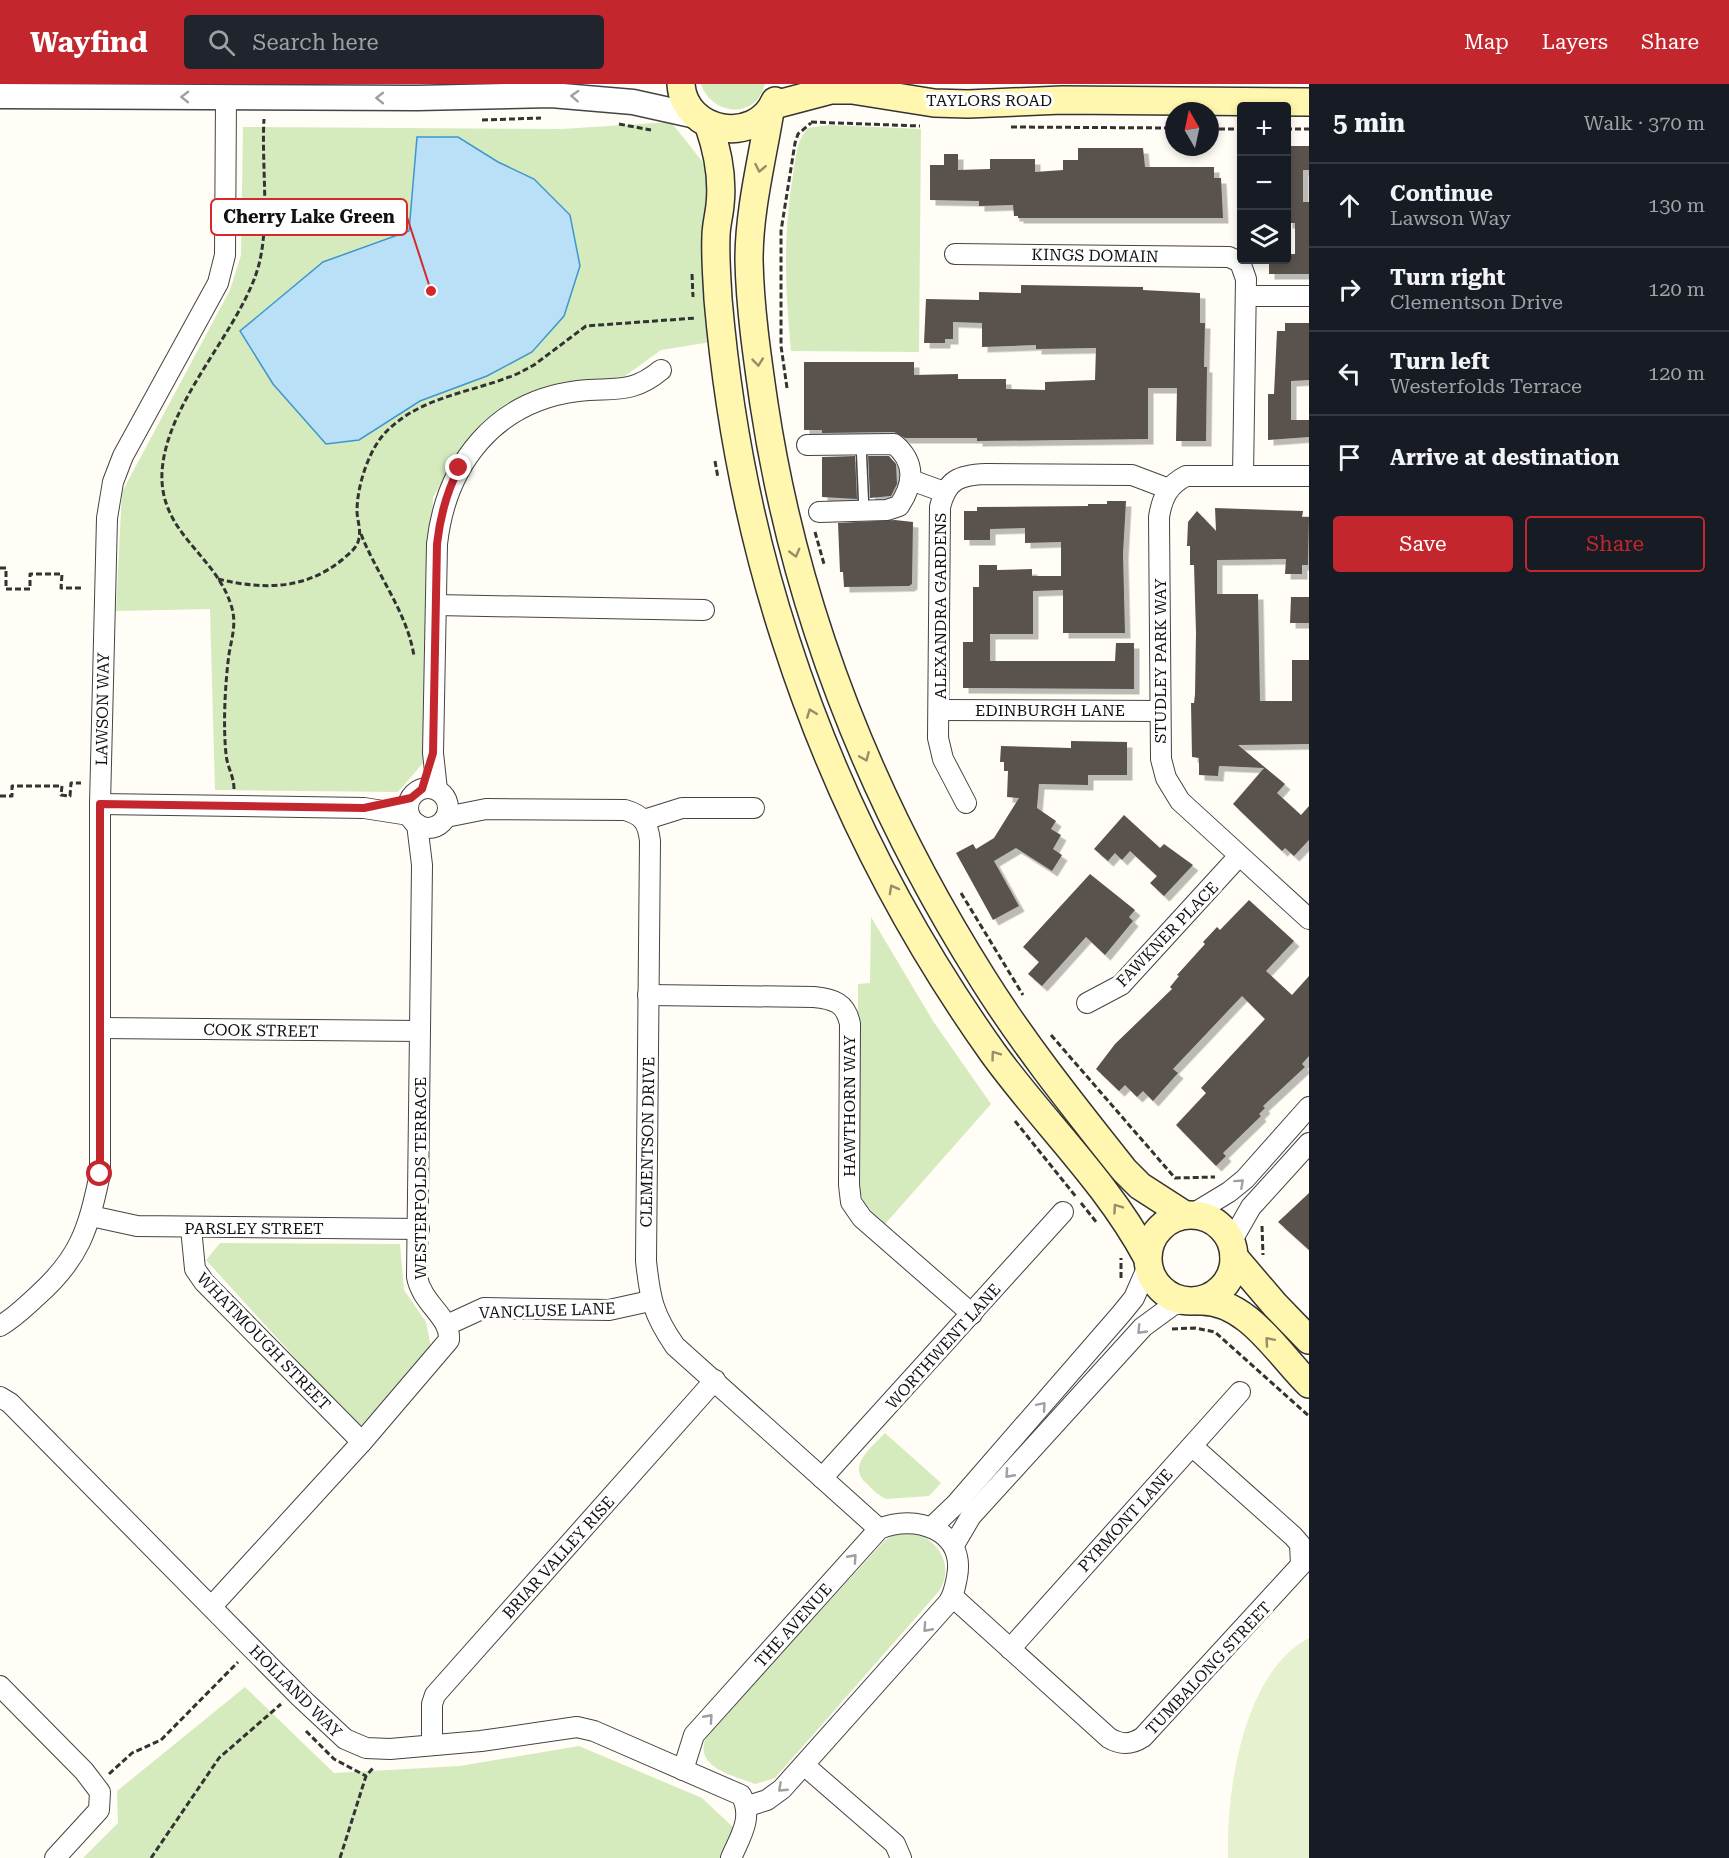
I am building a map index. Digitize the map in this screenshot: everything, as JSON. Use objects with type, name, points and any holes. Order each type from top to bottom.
[{"type":"main road","points":[[681,84],[686,103],[703,121],[719,161],[721,184],[716,266],[723,346],[735,435],[764,565],[810,712],[872,851],[965,1013],[1024,1094],[1110,1198],[1148,1262],[1153,1280],[1163,1292],[1176,1299],[1210,1300],[1242,1316],[1260,1331],[1309,1384]]},
{"type":"main road","name":"TAYLORS ROAD","points":[[951,84],[1062,100]]},
{"type":"main road","name":"TAYLORS ROAD","points":[[703,121],[726,130],[742,129],[758,122],[775,100],[831,90],[852,90],[934,103],[1062,100],[1309,102]]},
{"type":"main road","points":[[775,100],[756,187],[749,259],[759,372],[771,452],[784,511],[833,678],[883,799],[932,892],[983,979],[1019,1033],[1124,1170],[1140,1186],[1188,1215]]},
{"type":"main road","points":[[1148,1262],[1155,1234],[1173,1219],[1188,1215],[1204,1217],[1215,1223],[1275,1305],[1309,1340]]},
{"type":"main road","points":[[1195,1301],[1221,1290],[1233,1269],[1233,1250]]},
{"type":"street","points":[[0,96],[226,107],[551,95],[633,102],[703,121]]},
{"type":"street","name":"LAWSON WAY","points":[[0,1340],[6,1322],[59,1276],[75,1254],[91,1216],[100,1174],[100,804],[107,518],[113,482],[123,456],[218,283],[225,255],[226,107]]},
{"type":"street","name":"KINGS DOMAIN","points":[[955,254],[1228,257],[1237,253]]},
{"type":"street","name":"KINGS DOMAIN","points":[[1241,264],[1246,279],[1243,476]]},
{"type":"street","points":[[1246,296],[1309,296]]},
{"type":"street","name":"WESTERFOLDS TERRACE","points":[[447,1325],[419,1290],[418,1229],[422,866],[433,753],[440,518],[459,468],[484,437],[502,421],[534,403],[579,391],[618,390],[645,384],[661,370]]},
{"type":"street","points":[[807,445],[894,444],[909,461],[911,480],[899,506],[887,510],[864,511],[816,519]]},
{"type":"street","name":"ALEXANDRA GARDENS","points":[[966,803],[943,759],[938,738],[940,507],[944,492],[953,482],[966,475],[984,474],[1132,475],[1169,489]]},
{"type":"street","points":[[1169,489],[1176,481],[1186,476],[1309,476]]},
{"type":"street","points":[[911,480],[944,492]]},
{"type":"street","name":"STUDLEY PARK WAY","points":[[1169,489],[1162,501],[1160,516],[1161,759],[1166,778],[1180,801],[1309,919]]},
{"type":"street","points":[[436,605],[704,610]]},
{"type":"street","name":"EDINBURGH LANE","points":[[939,710],[1160,711]]},
{"type":"street","points":[[100,804],[625,810],[634,812],[645,820],[682,808],[754,808]]},
{"type":"street","name":"CLEMENTSON DRIVE","points":[[645,820],[650,841],[646,1262],[650,1301],[661,1325],[675,1346],[716,1380],[879,1529]]},
{"type":"street","name":"FAWKNER PLACE","points":[[1087,1003],[1122,985],[1239,856]]},
{"type":"street","name":"HAWTHORN WAY","points":[[648,995],[814,997],[833,999],[842,1005],[850,1024],[849,1185],[851,1202],[862,1218],[972,1314]]},
{"type":"street","name":"COOK STREET","points":[[101,1028],[420,1031]]},
{"type":"street","points":[[1188,1215],[1233,1189],[1309,1107]]},
{"type":"street","points":[[1233,1250],[1251,1207],[1309,1143]]},
{"type":"street","name":"WORTHWENT LANE","points":[[822,1478],[1063,1212]]},
{"type":"street","name":"PARSLEY STREET","points":[[91,1216],[137,1226],[418,1229]]},
{"type":"street","name":"WHATMOUGH STREET","points":[[191,1228],[192,1254],[195,1269],[201,1278],[362,1442]]},
{"type":"street","points":[[932,1527],[956,1504],[1121,1314],[1134,1298],[1148,1262]]},
{"type":"street","name":"VANCLUSE LANE","points":[[447,1325],[484,1308],[609,1310],[650,1301]]},
{"type":"street","points":[[732,1858],[747,1820],[748,1806],[767,1800],[804,1765],[953,1597],[958,1572],[954,1545],[971,1516],[1143,1328],[1173,1305],[1195,1301]]},
{"type":"street","points":[[212,1606],[445,1348],[449,1340],[447,1325]]},
{"type":"street","name":"BRIAR VALLEY RISE","points":[[432,1745],[432,1704],[435,1695],[716,1380]]},
{"type":"street","name":"HOLLAND WAY","points":[[0,1384],[5,1400],[345,1740],[366,1748],[432,1745],[481,1741],[577,1727],[594,1731],[741,1795],[748,1806]]},
{"type":"street","name":"PYRMONT LANE","points":[[1010,1649],[1240,1392]]},
{"type":"street","name":"TUMBALONG STREET","points":[[953,1597],[1109,1738],[1118,1743],[1135,1742],[1143,1737],[1302,1565],[1300,1544],[1192,1446]]},
{"type":"street","points":[[879,1529],[908,1521],[932,1527],[954,1545]]},
{"type":"street","name":"THE AVENUE","points":[[683,1770],[694,1735],[879,1529]]},
{"type":"street","points":[[0,1686],[96,1785],[100,1792],[99,1810],[55,1858]]},
{"type":"street","points":[[804,1765],[895,1844],[901,1858]]},
{"type":"lane","points":[[861,443],[864,511]]},
{"type":"path","points":[[226,107],[264,117],[264,244],[255,278],[174,426],[164,455],[162,484],[170,517],[218,579],[231,602],[235,621],[228,665],[226,753],[233,775],[234,805]]},
{"type":"path","points":[[471,120],[548,118]]},
{"type":"path","points":[[612,123],[654,130]]},
{"type":"path","points":[[787,391],[781,346],[782,220],[795,143],[798,134],[811,123]]},
{"type":"path","points":[[1219,129],[1237,129]]},
{"type":"path","points":[[1291,129],[1309,129]]},
{"type":"path","points":[[692,271],[694,302]]},
{"type":"path","points":[[218,579],[263,587],[299,582],[337,563],[353,550],[359,539],[358,496],[372,453],[381,436],[408,414],[446,396],[484,387],[519,373],[534,365],[586,326],[696,318],[695,310]]},
{"type":"path","points":[[816,519],[825,568]]},
{"type":"path","points":[[0,568],[6,568],[6,589],[30,589],[30,574],[62,574],[61,588],[83,588]]},
{"type":"path","points":[[0,796],[12,796],[12,786],[62,786],[62,795],[70,796],[70,783],[81,783]]},
{"type":"path","points":[[959,890],[1026,1000]]},
{"type":"path","points":[[1050,1034],[1174,1178],[1215,1177],[1223,1185],[1233,1189]]},
{"type":"path","points":[[1068,1187],[1101,1228]]},
{"type":"path","points":[[1251,1207],[1262,1222],[1264,1263]]},
{"type":"path","points":[[1121,1253],[1121,1281]]},
{"type":"path","points":[[1215,1332],[1309,1416]]},
{"type":"path","points":[[96,1785],[132,1753],[161,1740],[237,1661]]},
{"type":"path","points":[[151,1858],[219,1758],[280,1705],[300,1697]]},
{"type":"path","points":[[339,1858],[366,1776]]},
{"type":"green space","points":[[701,84],[765,84],[760,96],[753,104],[734,110],[714,103]]},
{"type":"green space","points":[[671,122],[709,170],[703,241],[711,342],[661,350],[625,376],[534,391],[473,433],[433,497],[423,763],[398,792],[215,790],[210,609],[116,611],[122,492],[230,290],[241,255],[243,127],[562,129]]},
{"type":"green space","points":[[829,125],[921,129],[919,352],[791,351],[786,285],[786,241],[796,156],[801,138],[808,128]]},
{"type":"green space","points":[[871,917],[933,1021],[991,1104],[885,1224],[866,1204],[860,1193],[857,1179],[858,984],[870,983]]},
{"type":"green space","points":[[220,1243],[400,1244],[404,1290],[426,1322],[431,1348],[359,1428],[206,1260]]},
{"type":"green space","points":[[885,1433],[941,1483],[929,1496],[886,1499],[874,1491],[861,1477],[859,1471],[863,1457]]},
{"type":"green space","points":[[913,1532],[930,1541],[942,1555],[945,1571],[940,1590],[775,1778],[755,1784],[725,1773],[709,1762],[704,1754],[708,1734],[885,1540],[898,1533]]},
{"type":"green space","points":[[1309,1638],[1309,1858],[1228,1858],[1228,1831],[1235,1768],[1254,1705],[1268,1677],[1286,1654]]},
{"type":"green space","points":[[245,1687],[334,1773],[460,1766],[579,1746],[702,1798],[735,1829],[720,1858],[83,1858],[118,1823],[117,1791]]},
{"type":"water","points":[[417,137],[458,137],[498,162],[534,179],[570,215],[580,266],[564,316],[532,352],[487,376],[420,401],[359,440],[326,444],[273,384],[240,331],[323,262],[409,231]]},
{"type":"building","points":[[1291,146],[1309,146],[1309,170],[1303,170],[1303,202],[1309,202],[1309,274],[1269,274],[1269,264],[1291,264],[1291,254],[1295,254],[1295,223],[1291,223]]},
{"type":"building","points":[[1078,148],[1143,148],[1145,167],[1214,167],[1214,178],[1221,178],[1223,218],[1018,218],[1014,216],[1013,205],[979,206],[979,201],[930,200],[930,165],[944,165],[944,154],[958,154],[958,170],[990,169],[990,159],[1035,159],[1035,172],[1063,170],[1063,160],[1078,160]]},
{"type":"building","points":[[1021,285],[1143,287],[1143,290],[1200,293],[1200,323],[1205,323],[1204,367],[1207,367],[1206,441],[1176,441],[1177,388],[1148,388],[1148,439],[977,441],[977,438],[905,438],[894,432],[822,433],[822,430],[804,430],[804,362],[914,362],[914,375],[958,374],[958,379],[1006,379],[1006,389],[1045,390],[1045,382],[1095,380],[1096,348],[1036,349],[1036,345],[982,347],[982,323],[953,322],[953,339],[945,339],[945,343],[924,343],[926,299],[979,300],[979,292],[1021,293]]},
{"type":"building","points":[[1285,323],[1309,323],[1309,380],[1291,381],[1291,420],[1309,420],[1309,437],[1268,440],[1268,394],[1274,394],[1277,331],[1285,331]]},
{"type":"building","points":[[855,456],[857,499],[822,497],[822,457]]},
{"type":"building","points":[[868,456],[889,456],[896,464],[897,484],[891,496],[870,498]]},
{"type":"building","points":[[1107,501],[1126,501],[1123,554],[1125,633],[1063,633],[1063,590],[1033,591],[1033,634],[990,634],[990,661],[1115,661],[1116,643],[1134,643],[1134,689],[963,688],[963,642],[973,642],[973,587],[979,587],[979,565],[997,565],[997,570],[1032,569],[1032,576],[1061,576],[1061,542],[1025,543],[1025,528],[990,529],[990,540],[964,540],[964,511],[977,511],[977,507],[1088,506],[1088,504],[1107,504]]},
{"type":"building","points":[[1215,508],[1303,511],[1302,517],[1309,517],[1308,565],[1302,565],[1302,574],[1285,574],[1286,559],[1217,560],[1217,594],[1258,594],[1260,701],[1292,701],[1292,660],[1309,660],[1309,744],[1238,745],[1285,784],[1277,793],[1301,815],[1309,806],[1309,840],[1294,856],[1285,848],[1282,851],[1233,804],[1264,768],[1219,766],[1218,776],[1199,775],[1199,758],[1192,757],[1191,703],[1194,703],[1195,694],[1196,633],[1194,565],[1190,565],[1190,546],[1187,546],[1188,522],[1197,511],[1216,531]]},
{"type":"building","points":[[895,520],[913,522],[912,584],[909,586],[844,587],[843,572],[840,572],[838,523]]},
{"type":"building","points":[[1291,597],[1309,597],[1309,623],[1290,623]]},
{"type":"building","points":[[1071,741],[1127,742],[1127,775],[1088,775],[1088,785],[1039,784],[1037,808],[1056,821],[1051,829],[1061,835],[1053,849],[1062,855],[1052,871],[1016,848],[994,861],[1019,906],[993,920],[956,853],[973,844],[976,849],[994,838],[1019,798],[1007,797],[1008,771],[1004,771],[1004,762],[1000,762],[1001,746],[1071,748]]},
{"type":"building","points":[[1124,815],[1160,848],[1164,844],[1193,865],[1164,896],[1150,883],[1157,876],[1130,851],[1122,860],[1115,853],[1108,861],[1094,849]]},
{"type":"building","points":[[1090,874],[1135,910],[1129,917],[1133,921],[1105,955],[1086,937],[1042,986],[1028,974],[1039,962],[1023,947]]},
{"type":"building","points":[[1249,900],[1294,941],[1266,971],[1292,995],[1309,976],[1309,1056],[1302,1064],[1305,1067],[1263,1106],[1265,1108],[1259,1114],[1261,1116],[1223,1153],[1226,1156],[1216,1166],[1176,1125],[1206,1093],[1201,1088],[1265,1019],[1242,996],[1173,1069],[1178,1073],[1153,1101],[1143,1091],[1137,1097],[1125,1085],[1119,1091],[1096,1069],[1115,1044],[1172,989],[1170,987],[1179,976],[1177,975],[1205,944],[1203,942],[1217,927],[1220,930]]},
{"type":"building","points":[[1309,1193],[1309,1250],[1278,1222]]},
{"type":"place","name":"Cherry Lake Green","points":[[431,291]]},
{"type":"route","points":[[100,1174],[100,804],[364,808],[411,798],[422,789],[433,753],[437,544],[440,518],[459,468]]}]
